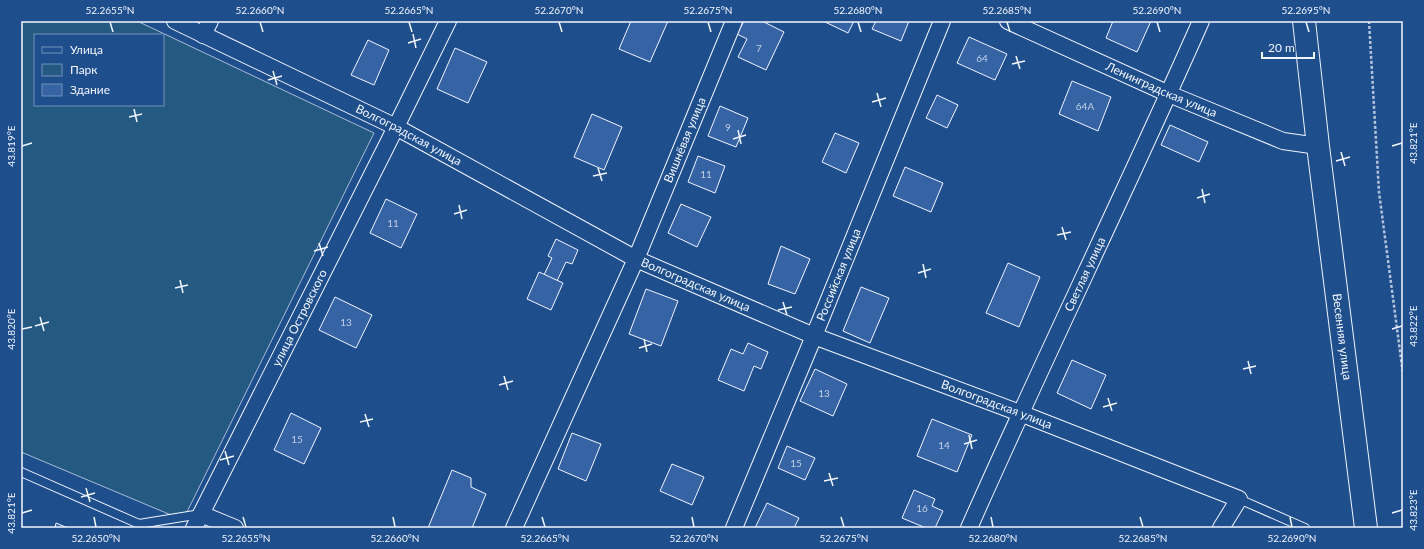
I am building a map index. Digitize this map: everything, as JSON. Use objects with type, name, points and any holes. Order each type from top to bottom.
[{"type":"street","name":"Волгоградская улица","points":[[175,21],[206,28],[396,127],[636,259],[814,336],[1020,413],[1239,499]]},
{"type":"street","name":"улица Островского","points":[[197,521],[448,21]]},
{"type":"street","name":"Вишнёвая улица","points":[[514,528],[636,259],[734,21]]},
{"type":"street","name":"Российская улица","points":[[734,528],[942,21]]},
{"type":"street","name":"Ленинградская улица","points":[[1008,21],[1169,94],[1283,141],[1318,146]]},
{"type":"street","name":"Светлая улица","points":[[969,528],[1020,413],[1169,94],[1201,21]]},
{"type":"street","name":"Весенняя улица","points":[[1304,21],[1318,146],[1366,528]]},
{"type":"street","points":[[1221,528],[1239,499]]},
{"type":"street","points":[[197,521],[235,528]]},
{"type":"lane","points":[[21,472],[139,524],[197,521]]},
{"type":"lane","points":[[1239,499],[1305,528]]},
{"type":"path","points":[[1369,21],[1380,192],[1403,374]]},
{"type":"green space","points":[[21,21],[137,21],[374,133],[183,520],[21,452]]},
{"type":"building","points":[[631,21],[668,21],[650,62],[619,49]]},
{"type":"building","points":[[744,21],[762,21],[784,32],[766,70],[738,57],[747,39],[737,34]]},
{"type":"building","points":[[823,21],[854,21],[848,33]]},
{"type":"building","points":[[876,21],[909,21],[901,41],[872,29]]},
{"type":"building","points":[[1113,21],[1151,21],[1137,52],[1106,38]]},
{"type":"building","points":[[969,37],[1007,54],[995,80],[957,63]]},
{"type":"building","points":[[368,40],[389,50],[374,85],[351,75]]},
{"type":"building","points":[[455,48],[487,62],[468,103],[437,89]]},
{"type":"building","points":[[1072,81],[1111,97],[1098,131],[1059,114]]},
{"type":"building","points":[[937,95],[958,105],[947,128],[926,118]]},
{"type":"building","points":[[720,106],[748,118],[736,147],[708,136]]},
{"type":"building","points":[[592,114],[622,127],[604,170],[574,157]]},
{"type":"building","points":[[1170,125],[1208,142],[1199,162],[1161,145]]},
{"type":"building","points":[[835,133],[859,143],[846,173],[822,162]]},
{"type":"building","points":[[698,156],[725,166],[715,193],[688,182]]},
{"type":"building","points":[[905,167],[943,183],[931,212],[893,196]]},
{"type":"building","points":[[386,199],[417,214],[401,248],[370,233]]},
{"type":"building","points":[[681,204],[711,217],[697,247],[668,233]]},
{"type":"building","points":[[556,239],[578,250],[572,264],[566,262],[557,281],[544,275],[552,258],[548,256]]},
{"type":"building","points":[[781,246],[810,259],[795,294],[768,284]]},
{"type":"building","points":[[1008,263],[1040,277],[1019,327],[986,313]]},
{"type":"building","points":[[539,272],[563,283],[551,310],[527,299]]},
{"type":"building","points":[[861,287],[889,298],[870,343],[843,331]]},
{"type":"building","points":[[646,289],[678,301],[661,346],[629,334]]},
{"type":"building","points":[[335,297],[372,315],[356,348],[319,330]]},
{"type":"building","points":[[748,343],[768,352],[761,369],[754,366],[744,391],[718,380],[731,349],[743,354]]},
{"type":"building","points":[[1072,360],[1106,375],[1091,409],[1057,393]]},
{"type":"building","points":[[815,369],[847,384],[833,416],[800,401]]},
{"type":"building","points":[[291,413],[321,428],[304,464],[274,450]]},
{"type":"building","points":[[932,419],[972,435],[957,472],[917,456]]},
{"type":"building","points":[[572,433],[601,444],[586,481],[558,469]]},
{"type":"building","points":[[787,446],[815,458],[805,480],[778,468]]},
{"type":"building","points":[[672,464],[704,477],[692,505],[660,491]]},
{"type":"building","points":[[452,470],[471,478],[471,487],[486,494],[472,528],[428,528]]},
{"type":"building","points":[[914,490],[935,499],[932,506],[943,511],[935,528],[926,528],[902,518]]},
{"type":"building","points":[[767,503],[799,518],[794,528],[755,528]]},
{"type":"building","points":[[56,523],[68,528],[55,528]]}]
